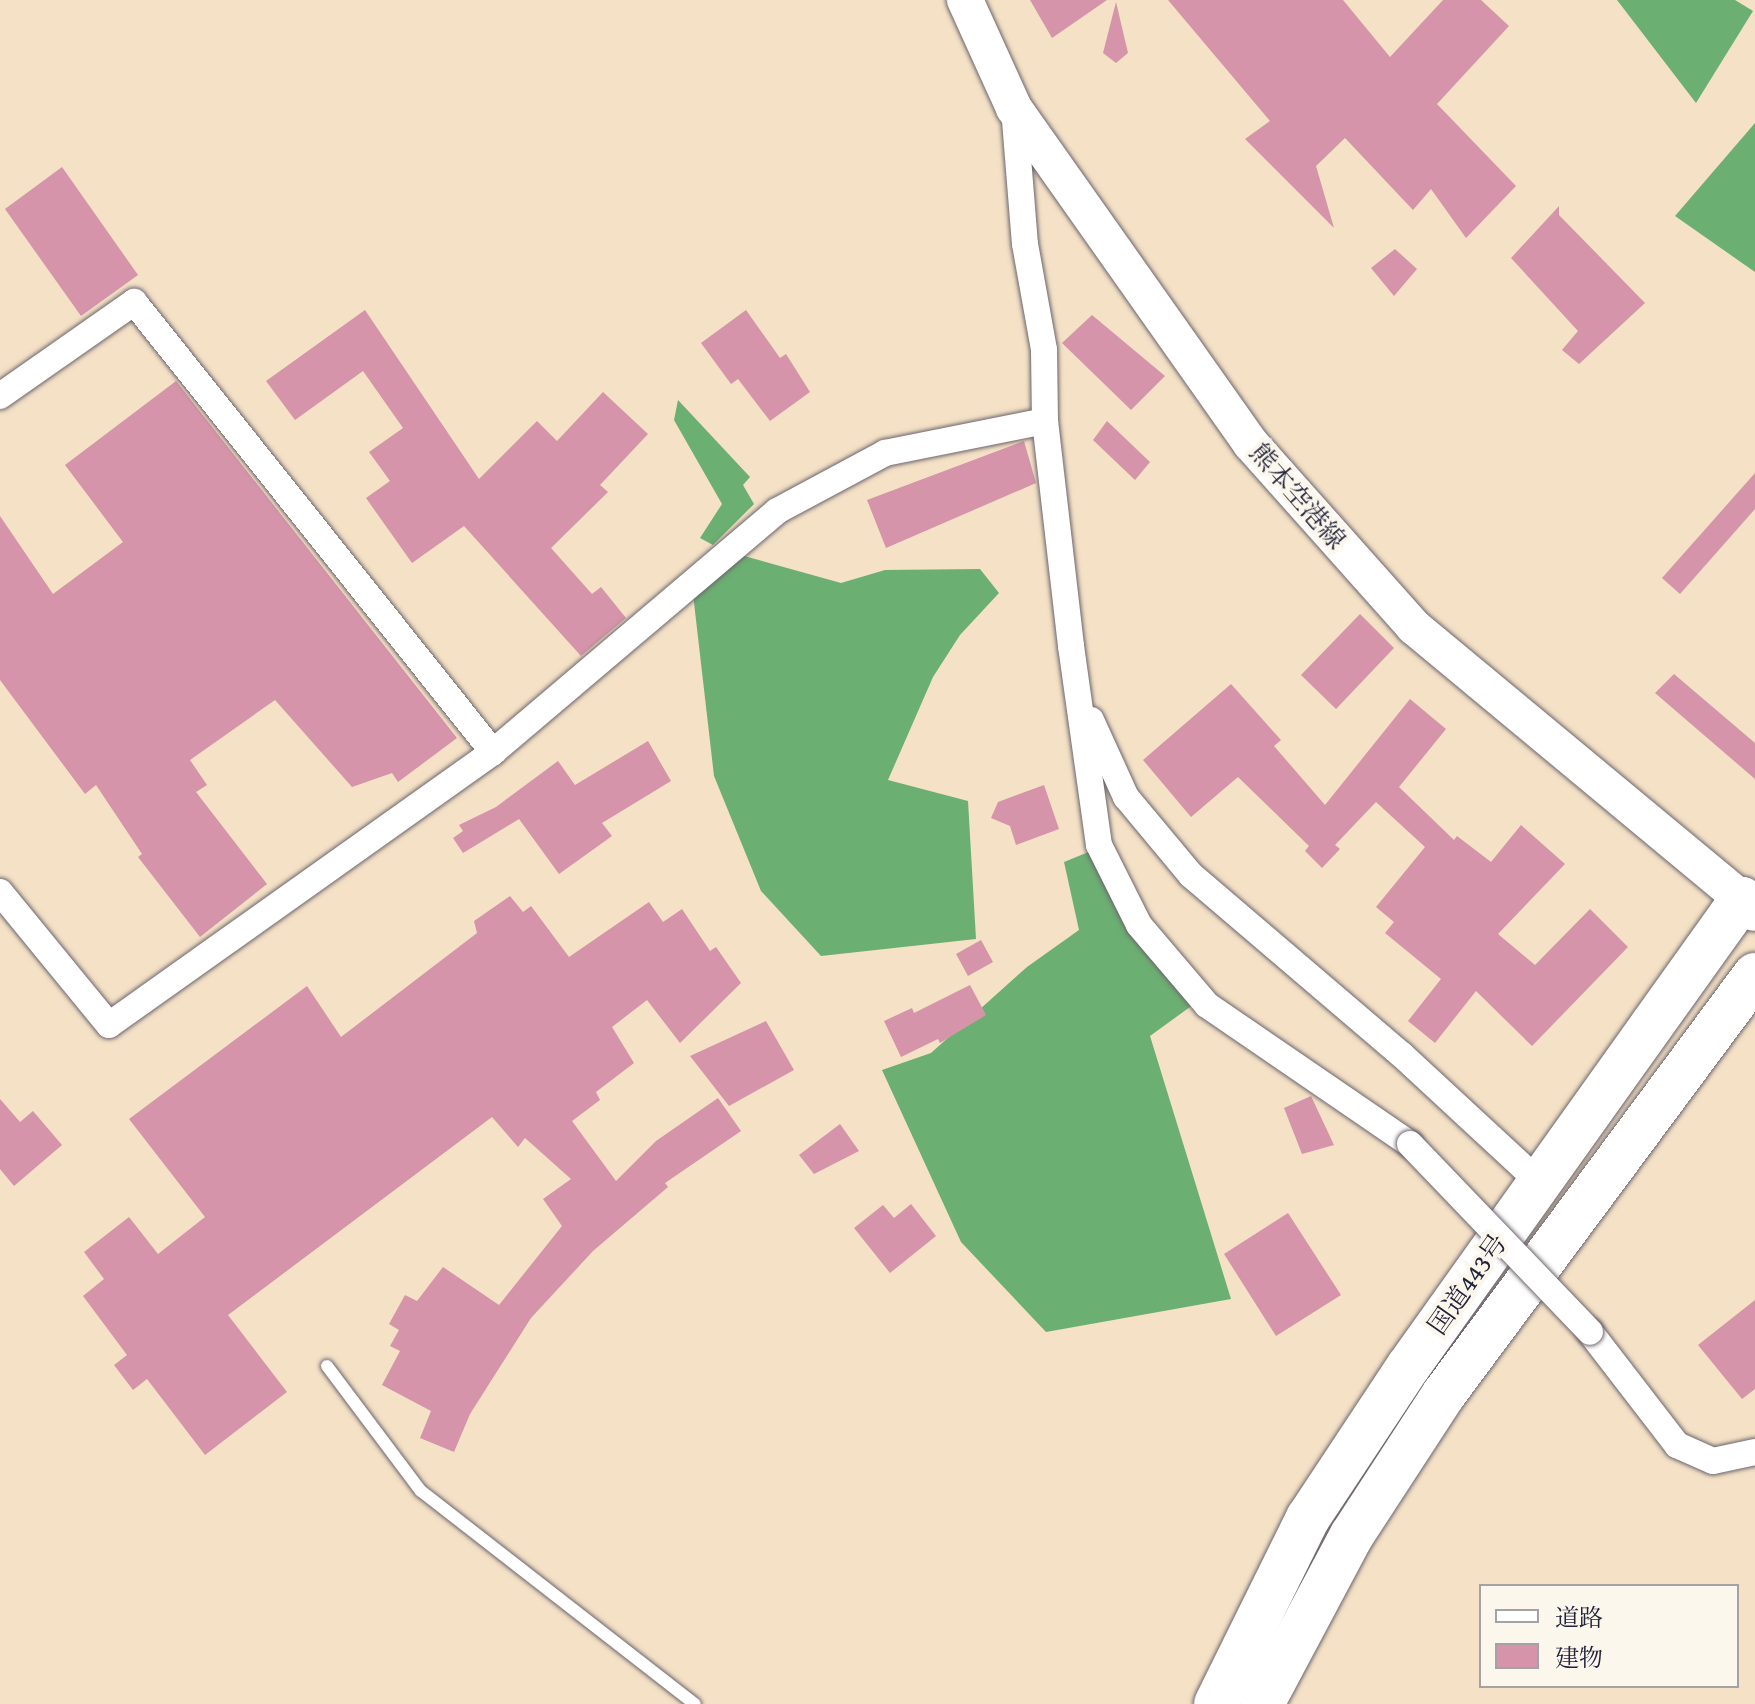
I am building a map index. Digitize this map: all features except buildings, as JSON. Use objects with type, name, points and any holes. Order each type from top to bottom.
[{"type":"highway","name":"国道443号","points":[[1216,1704],[1308,1518],[1539,1182],[1748,904]]},
{"type":"highway","name":"国道443号","points":[[1262,1704],[1352,1535],[1444,1394],[1755,975]]},
{"type":"main road","name":"熊本空港線","points":[[965,0],[1014,108],[1251,444],[1414,627],[1748,904]]},
{"type":"street","points":[[1014,108],[1025,244],[1044,350],[1045,421],[1099,845],[1139,925],[1207,1005],[1410,1144],[1590,1332],[1677,1445],[1713,1461],[1753,1458]]},
{"type":"street","points":[[0,396],[134,302],[493,752]]},
{"type":"street","points":[[0,892],[109,1025],[493,752],[777,511],[885,453],[1045,421]]},
{"type":"street","points":[[1078,691],[1126,797],[1191,875],[1402,1055],[1539,1182]]},
{"type":"lane","points":[[327,1366],[421,1491],[695,1704]]},
{"type":"green space","points":[[1617,0],[1735,0],[1753,11],[1696,103]]},
{"type":"green space","points":[[1755,123],[1755,272],[1675,216]]},
{"type":"green space","points":[[678,400],[750,477],[743,485],[754,504],[713,545],[700,538],[722,504],[674,420]]},
{"type":"green space","points":[[730,552],[841,583],[885,570],[980,569],[999,593],[960,635],[933,677],[888,780],[968,801],[976,939],[821,956],[761,891],[714,776],[693,594]]},
{"type":"green space","points":[[1091,851],[1201,999],[1150,1036],[1231,1299],[1046,1332],[961,1242],[882,1070],[931,1053],[1027,967],[1079,930],[1064,862]]}]
